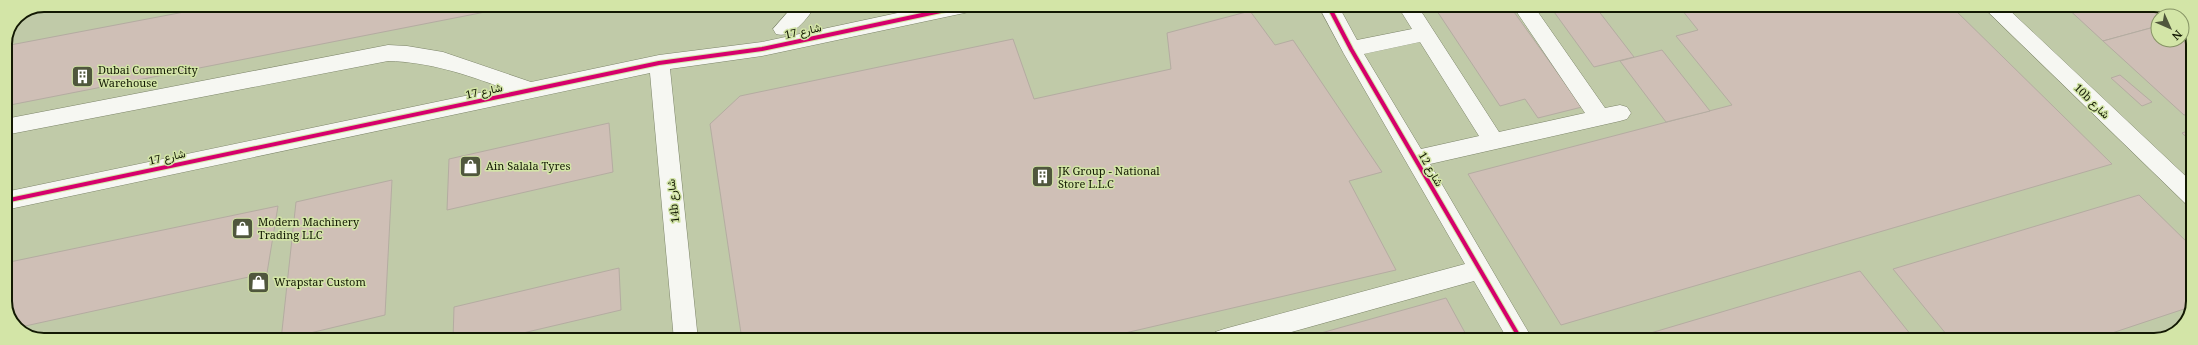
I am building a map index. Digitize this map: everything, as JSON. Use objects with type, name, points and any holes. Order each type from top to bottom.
[{"type":"street","points":[[783,29],[799,12]]},
{"type":"street","name":"شارع 17","points":[[660,63],[718,45],[783,29],[864,12]]},
{"type":"street","name":"شارع 17","points":[[12,200],[660,63],[762,48],[934,12]]},
{"type":"street","name":"شارع 12","points":[[1332,12],[1351,49],[1415,160],[1517,333]]},
{"type":"street","points":[[1411,12],[1494,142]]},
{"type":"street","points":[[1415,160],[1610,115],[1528,12]]},
{"type":"street","name":"10b شارع","points":[[1998,12],[2186,190]]},
{"type":"street","points":[[1351,49],[1424,34]]},
{"type":"street","points":[[12,126],[388,53],[419,54],[442,59],[530,90]]},
{"type":"street","name":"14b شارع","points":[[660,63],[685,333]]},
{"type":"street","points":[[1250,333],[1480,270]]},
{"type":"building","name":"Dubai CommerCity Warehouse","points":[[184,12],[485,12],[12,105],[12,45]]},
{"type":"building","name":"JK Group - National Store L.L.C","points":[[1251,12],[1275,45],[1293,40],[1382,172],[1349,181],[1396,270],[1125,333],[741,333],[710,124],[740,96],[1013,39],[1034,99],[1171,69],[1167,33]]},
{"type":"building","points":[[1438,12],[1514,12],[1582,107],[1538,118],[1525,99],[1500,106]]},
{"type":"building","points":[[1554,12],[1599,12],[1634,57],[1594,67]]},
{"type":"building","points":[[1684,12],[1957,12],[2112,164],[1561,325],[1468,174],[1732,105],[1676,36],[1698,30]]},
{"type":"building","points":[[2072,12],[2150,12],[2150,28],[2103,41]]},
{"type":"building","points":[[2150,28],[2150,48],[2186,48],[2186,115],[2184,115],[2103,41]]},
{"type":"building","points":[[1662,50],[1710,111],[1666,122],[1620,61]]},
{"type":"building","points":[[2120,75],[2152,102],[2142,106],[2111,78]]},
{"type":"building","points":[[609,123],[613,172],[447,210],[449,159]]},
{"type":"building","points":[[2186,132],[2186,137],[2182,133]]},
{"type":"building","points":[[392,180],[385,315],[310,333],[282,333],[296,202]]},
{"type":"building","points":[[2139,195],[2186,241],[2186,305],[2185,309],[2112,333],[1945,333],[1893,269]]},
{"type":"building","points":[[278,206],[267,273],[25,326],[17,319],[14,313],[12,303],[12,262]]},
{"type":"building","points":[[619,268],[621,310],[523,333],[453,333],[454,307]]},
{"type":"building","points":[[1860,271],[1909,333],[1651,333]]},
{"type":"building","points":[[1446,298],[1465,333],[1321,333]]},
{"type":"cycle path","points":[[12,200],[659,63],[762,49],[936,12]]},
{"type":"cycle path","points":[[1332,12],[1351,49],[1517,333]]},
{"type":"place","name":"Dubai CommerCity Warehouse","points":[[82,76]]},
{"type":"place","name":"Ain Salala Tyres","points":[[471,166]]},
{"type":"place","name":"JK Group - National Store L.L.C","points":[[1042,177]]},
{"type":"place","name":"Modern Machinery Trading LLC","points":[[243,228]]},
{"type":"place","name":"Wrapstar Custom","points":[[259,282]]}]
